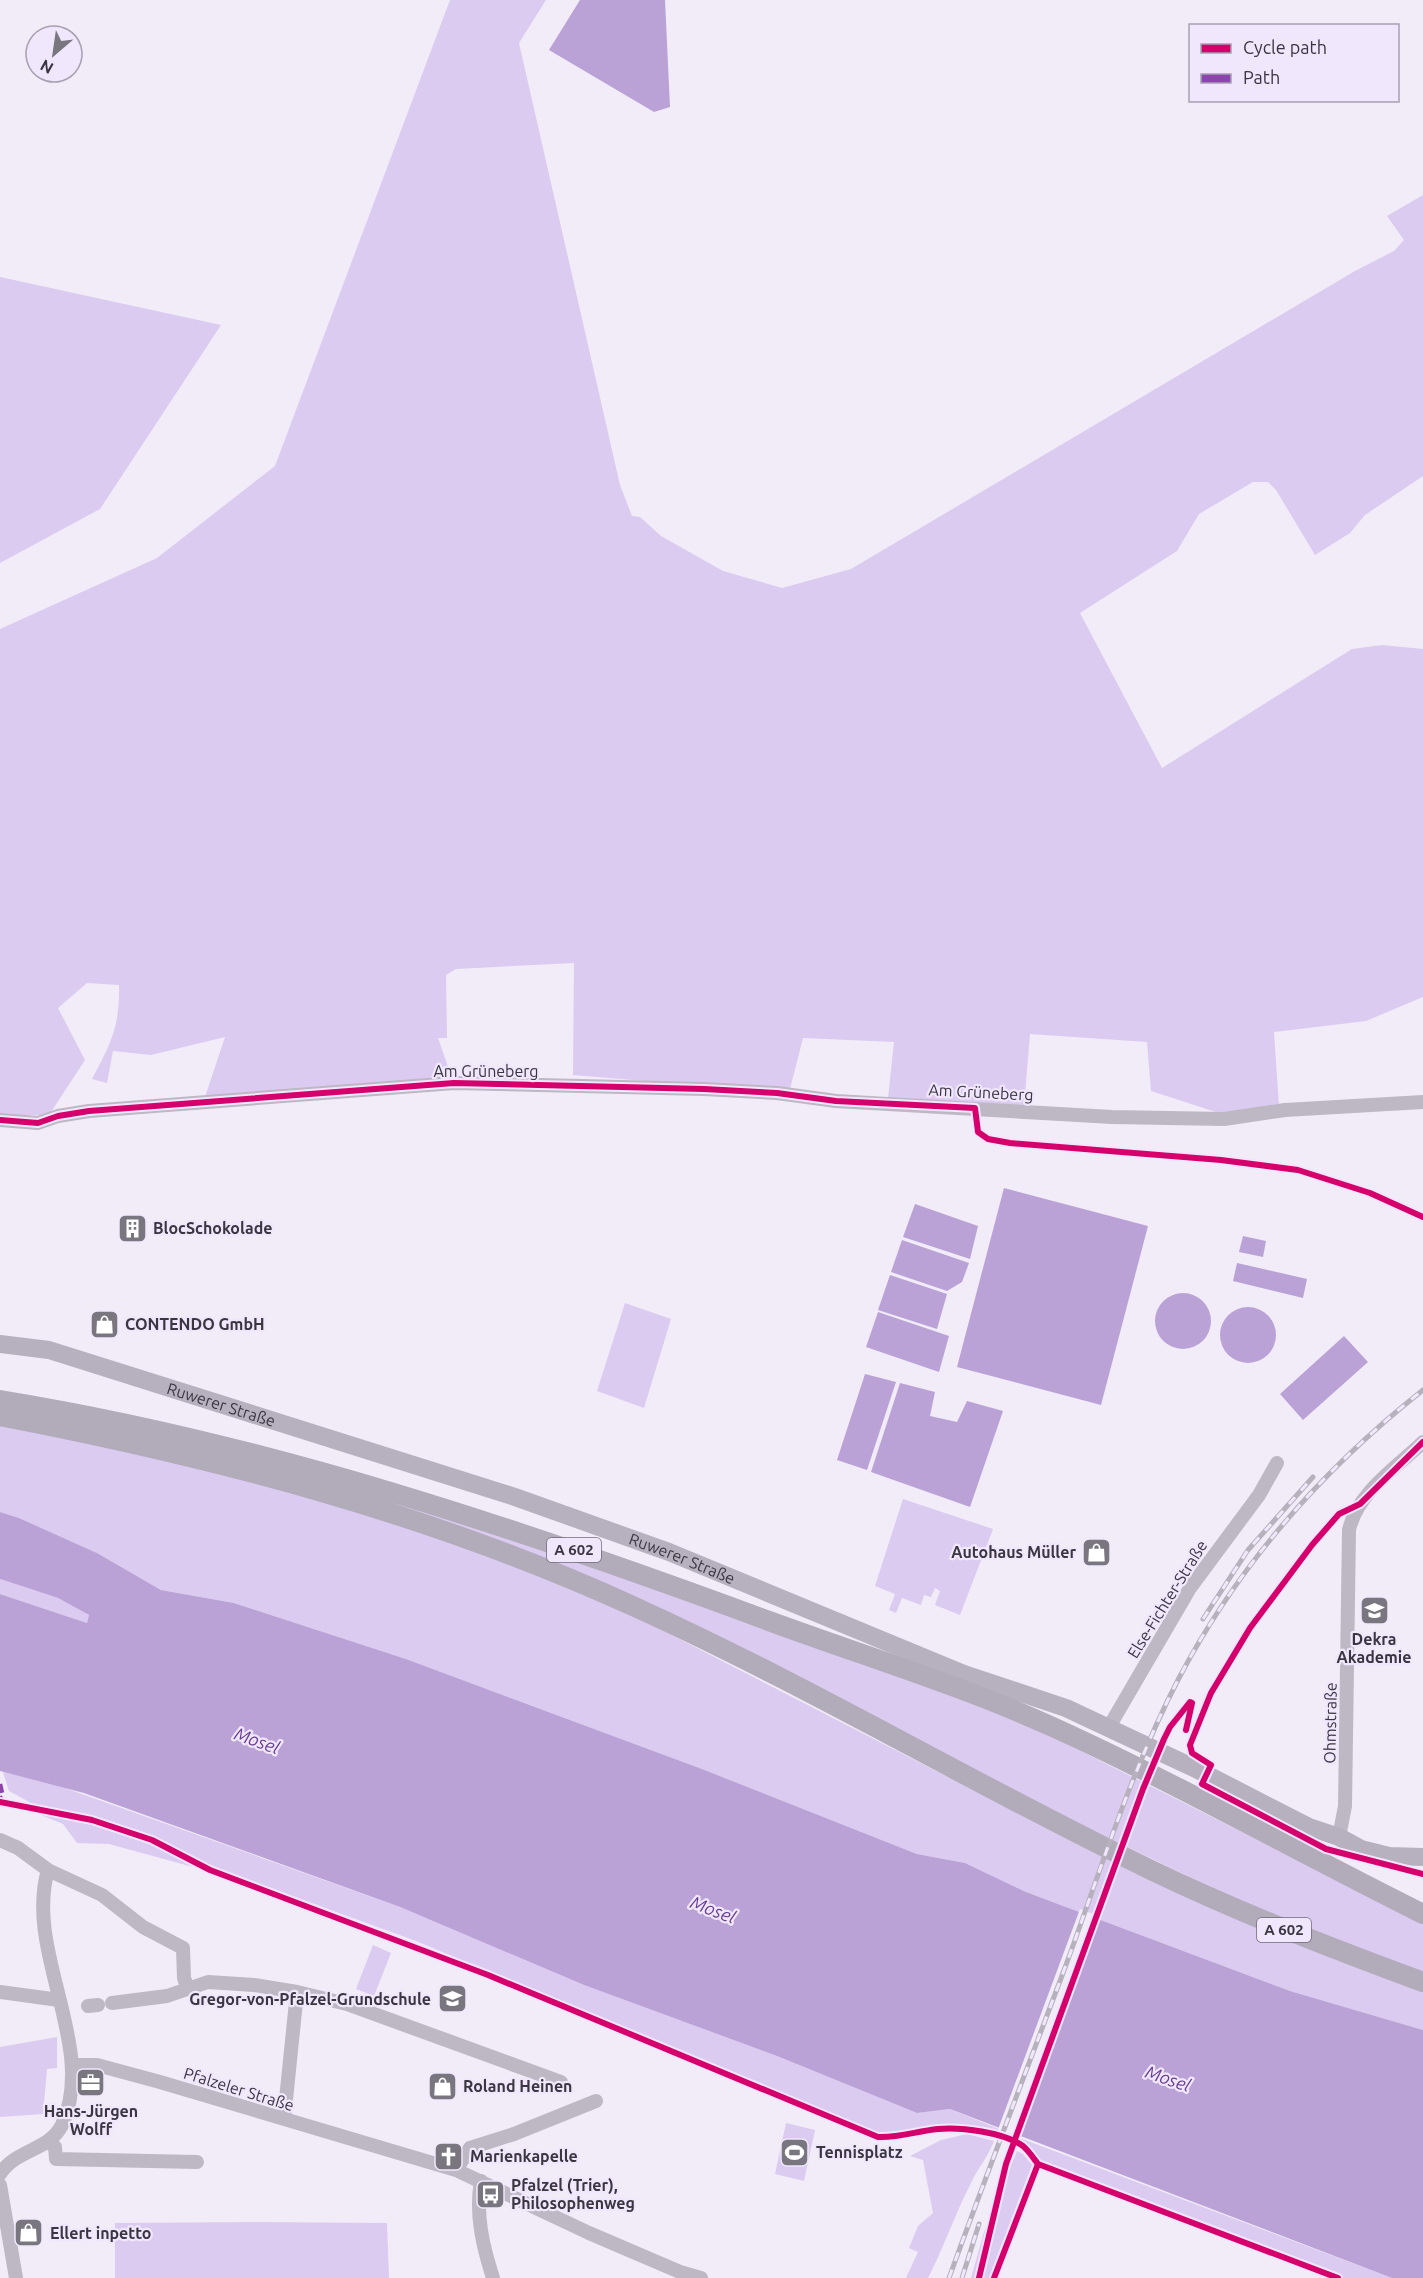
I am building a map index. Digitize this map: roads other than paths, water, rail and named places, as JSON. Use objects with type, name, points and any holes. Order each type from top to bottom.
[{"type":"highway","name":"A 602","points":[[0,1400],[171,1433],[348,1478],[466,1514],[668,1583],[1050,1726],[1129,1762],[1423,1914]]},
{"type":"highway","name":"A 602","points":[[0,1416],[127,1441],[257,1472],[369,1504],[548,1569],[746,1660],[1148,1869],[1292,1933],[1423,1982]]},
{"type":"main road","name":"Ruwerer Straße","points":[[0,1344],[49,1350],[526,1501],[669,1552],[964,1674],[1066,1708],[1109,1727],[1309,1827],[1339,1837],[1374,1841],[1400,1848],[1420,1857]]},
{"type":"street","name":"Am Grüneberg","points":[[0,1120],[38,1123],[58,1116],[89,1111],[454,1083],[704,1089],[777,1093],[836,1101],[1123,1117],[1224,1119],[1285,1110],[1423,1102]]},
{"type":"street","name":"Ohmstraße","points":[[1339,1837],[1345,1806],[1349,1530],[1360,1504],[1423,1442]]},
{"type":"street","name":"Else-Fichter-Straße","points":[[1109,1727],[1190,1588],[1259,1495],[1277,1463]]},
{"type":"street","points":[[0,1840],[18,1848],[48,1870],[102,1895],[143,1927],[183,1948],[184,1978],[188,1989]]},
{"type":"street","points":[[0,2174],[8,2163],[25,2151],[49,2142],[62,2123],[74,2065],[48,1955],[43,1887],[48,1870]]},
{"type":"street","points":[[99,2005],[167,1996],[208,1982],[254,1985],[297,1992],[348,2004],[561,2082]]},
{"type":"street","points":[[0,1992],[59,2000]]},
{"type":"street","points":[[284,2120],[297,1992]]},
{"type":"street","name":"Pfalzeler Straße","points":[[74,2065],[98,2065],[456,2170],[589,2233],[680,2272],[701,2278]]},
{"type":"street","points":[[456,2170],[470,2148],[514,2134],[596,2101]]},
{"type":"street","points":[[49,2142],[55,2147],[56,2159],[196,2162]]},
{"type":"street","points":[[482,2181],[478,2199],[483,2247],[493,2278]]},
{"type":"street","points":[[0,2185],[16,2278]]},
{"type":"water","points":[[580,0],[665,0],[670,107],[654,112],[549,50]]},
{"type":"water","points":[[1004,1188],[1148,1226],[1101,1405],[957,1367]]},
{"type":"water","points":[[915,1204],[978,1226],[970,1259],[903,1237]]},
{"type":"water","points":[[1243,1236],[1266,1241],[1263,1257],[1239,1252]]},
{"type":"water","points":[[902,1240],[969,1263],[962,1282],[947,1291],[891,1272]]},
{"type":"water","points":[[1237,1263],[1307,1279],[1303,1298],[1233,1281]]},
{"type":"water","points":[[890,1275],[947,1294],[937,1329],[878,1310]]},
{"type":"water","points":[[1183,1293],[1194,1295],[1203,1301],[1209,1310],[1211,1321],[1209,1332],[1203,1341],[1194,1347],[1183,1349],[1172,1347],[1163,1341],[1157,1332],[1155,1321],[1157,1310],[1163,1301],[1172,1295]]},
{"type":"water","points":[[1248,1307],[1259,1309],[1268,1315],[1274,1324],[1276,1335],[1274,1346],[1268,1355],[1259,1361],[1248,1363],[1237,1361],[1228,1355],[1222,1346],[1220,1335],[1222,1324],[1228,1315],[1237,1309]]},
{"type":"water","points":[[878,1312],[949,1336],[939,1372],[866,1347]]},
{"type":"water","points":[[1344,1336],[1368,1362],[1303,1420],[1280,1394]]},
{"type":"water","points":[[865,1374],[896,1382],[867,1470],[837,1460]]},
{"type":"water","points":[[900,1383],[935,1392],[930,1416],[957,1422],[967,1401],[1003,1411],[970,1507],[871,1472]]},
{"type":"water","name":"Mosel","points":[[0,1512],[19,1518],[97,1553],[161,1590],[234,1603],[406,1659],[702,1769],[917,1854],[965,1863],[1026,1892],[1290,1991],[1423,2030],[1423,2278],[1392,2278],[950,2109],[917,2113],[777,2056],[584,1985],[400,1907],[84,1793],[0,1771],[0,1594],[87,1623],[89,1615],[58,1598],[0,1579]]},
{"type":"railway","points":[[949,2278],[1132,1783],[1146,1747],[1179,1678],[1228,1596],[1286,1521],[1351,1452],[1423,1390]]},
{"type":"railway","points":[[1203,1619],[1248,1550],[1313,1477]]},
{"type":"railway","points":[[962,2278],[979,2224]]},
{"type":"place","name":"BlocSchokolade","points":[[132,1228]]},
{"type":"place","name":"CONTENDO GmbH","points":[[104,1324]]},
{"type":"place","name":"Autohaus Müller","points":[[1097,1552]]},
{"type":"place","name":"Dekra Akademie","points":[[1374,1611]]},
{"type":"place","name":"Gregor-von-Pfalzel-Grundschule","points":[[452,1999]]},
{"type":"place","name":"Hans-Jürgen Wolff","points":[[91,2083]]},
{"type":"place","name":"Roland Heinen","points":[[442,2086]]},
{"type":"place","name":"Tennisplatz","points":[[795,2152]]},
{"type":"place","name":"Marienkapelle","points":[[449,2156]]},
{"type":"place","name":"Pfalzel (Trier), Philosophenweg","points":[[490,2194]]},
{"type":"place","name":"Ellert inpetto","points":[[29,2233]]}]
